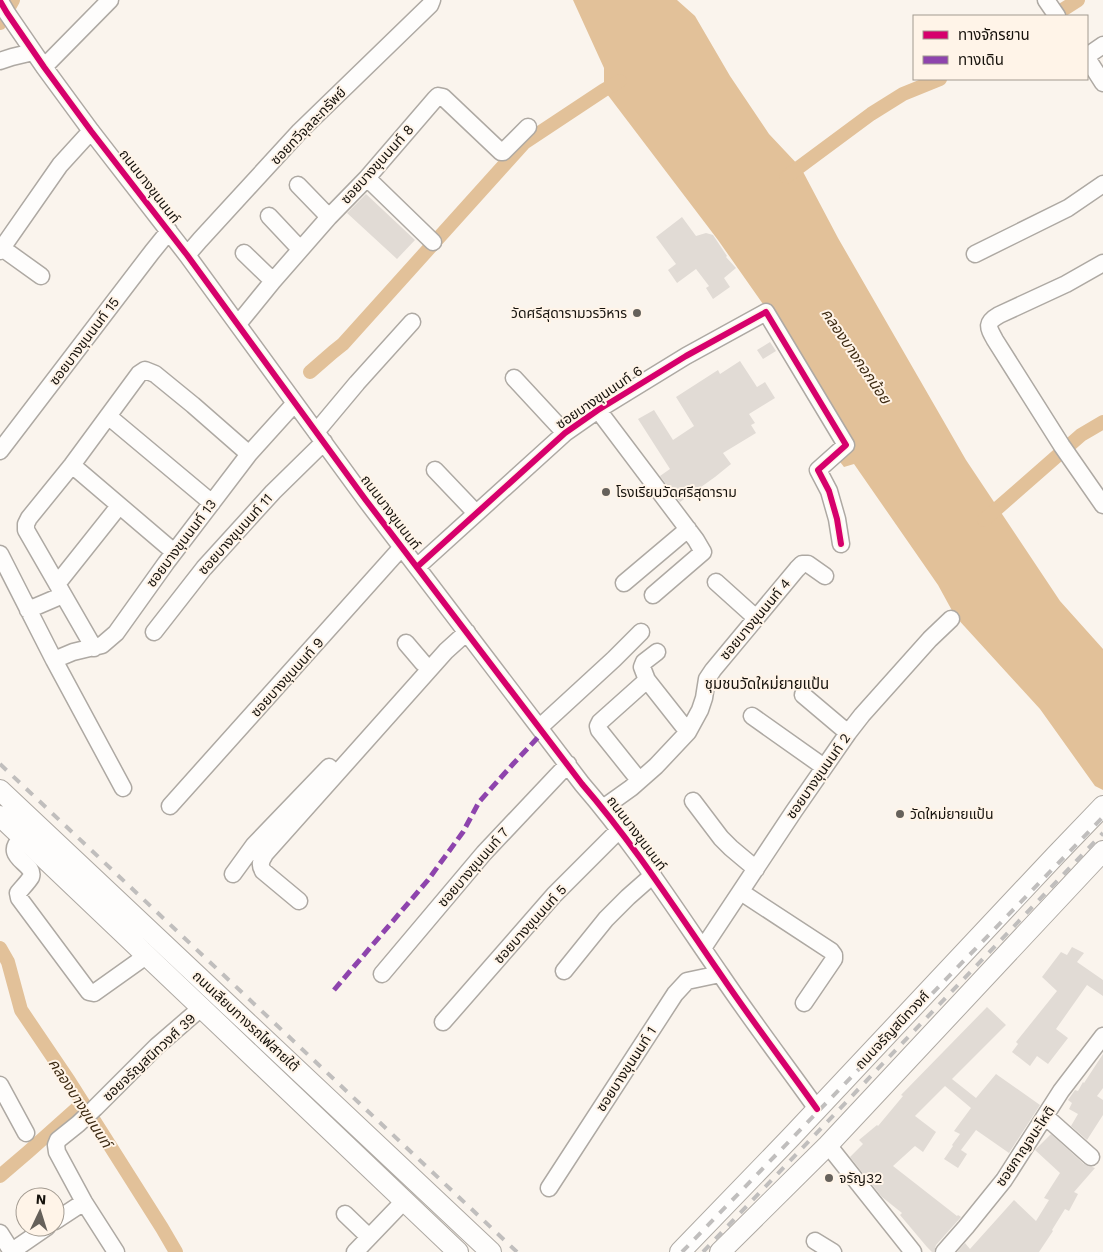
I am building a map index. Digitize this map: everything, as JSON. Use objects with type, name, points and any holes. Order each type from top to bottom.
[{"type":"main road","name":"ถนนเลียบทางรถไฟสายใต้","points":[[0,790],[491,1252]]},
{"type":"main road","name":"ถนนจรัญสนิทวงศ์","points":[[680,1252],[1103,806]]},
{"type":"main road","name":"ถนนเลียบทางรถไฟสายใต้","points":[[0,816],[458,1252]]},
{"type":"main road","points":[[720,1252],[828,1144],[1103,851]]},
{"type":"main road","points":[[817,1109],[828,1144]]},
{"type":"street","points":[[44,67],[110,0]]},
{"type":"street","name":"ซอยทวีจุลละทรัพย์","points":[[187,255],[300,131],[430,5],[432,0]]},
{"type":"street","name":"ถนนบางขุนนนท์","points":[[1,3],[33,52],[187,255],[294,403],[582,784],[620,829],[720,974],[817,1109]]},
{"type":"street","points":[[1088,56],[1103,45]]},
{"type":"street","points":[[0,61],[33,52]]},
{"type":"street","points":[[1088,59],[1103,83]]},
{"type":"street","name":"ซอยบางขุนนนท์ 8","points":[[238,324],[300,249],[367,178],[438,96],[443,97],[501,152],[528,127]]},
{"type":"street","points":[[42,276],[1,250],[60,165],[92,131]]},
{"type":"street","points":[[367,178],[433,242]]},
{"type":"street","points":[[975,254],[1068,208],[1103,184]]},
{"type":"street","points":[[298,185],[329,217]]},
{"type":"street","points":[[269,216],[300,249]]},
{"type":"street","name":"ซอยบางขุนนนท์ 15","points":[[0,451],[169,231]]},
{"type":"street","points":[[244,253],[273,281]]},
{"type":"street","points":[[1103,263],[1066,284],[999,315],[991,320],[989,324],[995,340],[1062,446],[1103,506]]},
{"type":"street","name":"ซอยบางขุนนนท์ 6","points":[[417,567],[565,433],[598,410],[686,356],[766,312],[846,444],[818,470],[829,491],[837,518],[841,544]]},
{"type":"street","name":"ซอยบางขุนนนท์ 11","points":[[154,632],[204,568],[320,437],[357,383],[412,322]]},
{"type":"street","points":[[94,648],[26,530],[26,524],[142,371],[149,370],[155,374],[249,454]]},
{"type":"street","points":[[514,378],[565,433]]},
{"type":"street","name":"ซอยบางขุนนนท์ 13","points":[[54,660],[73,652],[102,645],[116,633],[174,552],[249,454],[294,403]]},
{"type":"street","points":[[598,410],[688,529],[703,552],[652,595]]},
{"type":"street","points":[[108,416],[212,502]]},
{"type":"street","points":[[72,465],[174,552]]},
{"type":"street","points":[[435,470],[476,513]]},
{"type":"street","points":[[28,610],[60,589],[119,506]]},
{"type":"street","points":[[624,583],[688,529]]},
{"type":"street","name":"ซอยบางขุนนนท์ 9","points":[[170,806],[402,547]]},
{"type":"street","points":[[0,554],[54,660],[123,788]]},
{"type":"street","name":"ซอยบางขุนนนท์ 4","points":[[603,808],[631,788],[656,766],[688,732],[700,710],[707,679],[713,670],[802,564],[808,564],[825,576]]},
{"type":"street","points":[[716,582],[756,618]]},
{"type":"street","name":"ซอยบางขุนนนท์ 2","points":[[703,948],[848,733],[930,639],[951,619]]},
{"type":"street","points":[[233,874],[254,845],[341,755],[422,664],[463,628]]},
{"type":"street","points":[[299,901],[263,871],[260,865],[265,854],[446,651],[463,628]]},
{"type":"street","points":[[540,727],[641,632]]},
{"type":"street","points":[[406,643],[422,664]]},
{"type":"street","points":[[657,652],[644,662],[642,667],[648,680],[688,732]]},
{"type":"street","points":[[639,780],[599,730],[598,726],[600,722],[648,680]]},
{"type":"street","points":[[803,695],[848,733]]},
{"type":"street","points":[[752,716],[824,767]]},
{"type":"street","name":"ซอยบางขุนนนท์ 7","points":[[382,974],[484,853],[568,764]]},
{"type":"street","points":[[693,801],[721,838],[756,869]]},
{"type":"street","name":"ซอยบางขุนนนท์ 5","points":[[443,1022],[554,895],[620,829]]},
{"type":"street","points":[[22,838],[17,842],[14,852],[29,869],[31,876],[18,893],[19,898],[89,992],[94,993],[146,956]]},
{"type":"street","points":[[564,971],[606,919],[653,875]]},
{"type":"street","points":[[741,892],[818,942],[834,955],[834,959],[804,1003]]},
{"type":"street","name":"ซอยบางขุนนนท์ 1","points":[[549,1188],[675,994],[688,981],[720,974]]},
{"type":"street","name":"ซอยจรัญสนิทวงศ์ 39","points":[[116,1252],[84,1202],[57,1152],[58,1140],[95,1108],[157,1046],[201,1008]]},
{"type":"street","name":"ซอยกาญจนะโหติ","points":[[944,1252],[966,1228],[1004,1180],[1061,1091],[1103,1036]]},
{"type":"street","points":[[0,1085],[26,1133]]},
{"type":"street","points":[[1045,1116],[1091,1157]]},
{"type":"street","points":[[828,1144],[904,1248]]},
{"type":"street","points":[[355,1252],[404,1201]]},
{"type":"street","points":[[65,1215],[84,1202]]},
{"type":"street","points":[[345,1214],[369,1237]]},
{"type":"street","points":[[0,1233],[12,1252],[33,1237]]},
{"type":"street","points":[[815,1241],[833,1252]]},
{"type":"water","name":"คลองบางกอกน้อย","points":[[573,0],[677,0],[695,16],[730,76],[769,134],[801,168],[838,238],[966,460],[1060,601],[1103,649],[1103,790],[1095,786],[1040,709],[955,616],[938,585],[854,464],[844,467],[837,458],[850,447],[765,307],[718,240],[604,90],[604,68]]},
{"type":"building","points":[[366,194],[415,240],[397,259],[347,213]]},
{"type":"building","points":[[682,217],[696,236],[706,233],[713,235],[726,257],[736,268],[724,278],[730,287],[713,299],[706,288],[709,286],[696,269],[677,283],[668,270],[676,264],[656,237]]},
{"type":"building","points":[[770,342],[776,351],[763,359],[757,350]]},
{"type":"building","points":[[740,361],[757,387],[765,382],[775,398],[749,414],[755,423],[751,425],[756,433],[723,453],[731,464],[680,502],[660,476],[670,469],[638,419],[654,410],[673,440],[694,426],[676,397],[718,370],[720,374]]},
{"type":"building","points":[[1072,947],[1084,953],[1077,962],[1103,980],[1103,996],[1087,985],[1056,1029],[1068,1038],[1048,1064],[1037,1056],[1030,1066],[1012,1052],[1018,1044],[1016,1042],[1057,991],[1042,977],[1061,952],[1067,955]]},
{"type":"building","points":[[987,1007],[1006,1025],[952,1079],[976,1098],[996,1074],[1040,1105],[1009,1153],[976,1130],[961,1150],[967,1154],[958,1168],[944,1159],[960,1134],[954,1131],[971,1108],[945,1086],[915,1116],[936,1132],[923,1152],[915,1146],[893,1166],[957,1216],[961,1217],[936,1245],[934,1252],[932,1252],[900,1215],[902,1213],[882,1197],[850,1157],[863,1144],[859,1140],[878,1126],[903,1096],[901,1095]]},
{"type":"building","points":[[1103,1054],[1103,1088],[1097,1096],[1103,1100],[1103,1115],[1087,1140],[1071,1126],[1078,1114],[1069,1109],[1072,1103],[1068,1100],[1075,1090],[1078,1091]]},
{"type":"building","points":[[1051,1134],[1084,1164],[1095,1168],[1074,1192],[1078,1194],[1069,1211],[1065,1209],[1039,1252],[957,1252],[965,1243],[970,1249],[1014,1200],[1036,1221],[1049,1200],[1044,1198],[1060,1173],[1035,1150]]},
{"type":"waterway","name":"คลองบางขุนนนท์","points":[[0,23],[13,0]]},
{"type":"waterway","points":[[1055,15],[1078,0]]},
{"type":"waterway","points":[[786,177],[871,114],[903,94],[938,80]]},
{"type":"waterway","points":[[310,372],[343,344],[524,143],[620,81]]},
{"type":"waterway","points":[[984,520],[1081,435],[1103,422]]},
{"type":"waterway","name":"คลองบางขุนนนท์","points":[[0,948],[8,962],[21,1010],[69,1081],[176,1252]]},
{"type":"waterway","points":[[0,1176],[83,1103]]},
{"type":"railway","points":[[0,764],[517,1252]]},
{"type":"railway","points":[[682,1252],[1103,817]]},
{"type":"railway","points":[[703,1252],[1103,833]]},
{"type":"marked path","points":[[334,990],[428,880],[463,832],[479,802],[543,732]]},
{"type":"cycle path","points":[[0,1],[44,67],[187,255],[365,499],[637,854],[817,1109]]},
{"type":"cycle path","points":[[417,567],[565,433],[598,410],[686,356],[766,312],[846,445],[818,470],[829,491],[837,519],[841,544]]},
{"type":"place","name":"วัดศรีสุดารามวรวิหาร","points":[[637,313]]},
{"type":"place","name":"โรงเรียนวัดศรีสุดาราม","points":[[606,492]]},
{"type":"place","name":"วัดใหม่ยายแป้น","points":[[900,814]]},
{"type":"place","name":"จรัญ32","points":[[829,1178]]},
{"type":"district","name":"ชุมชนวัดใหม่ยายแป้น","points":[[767,684]]}]
